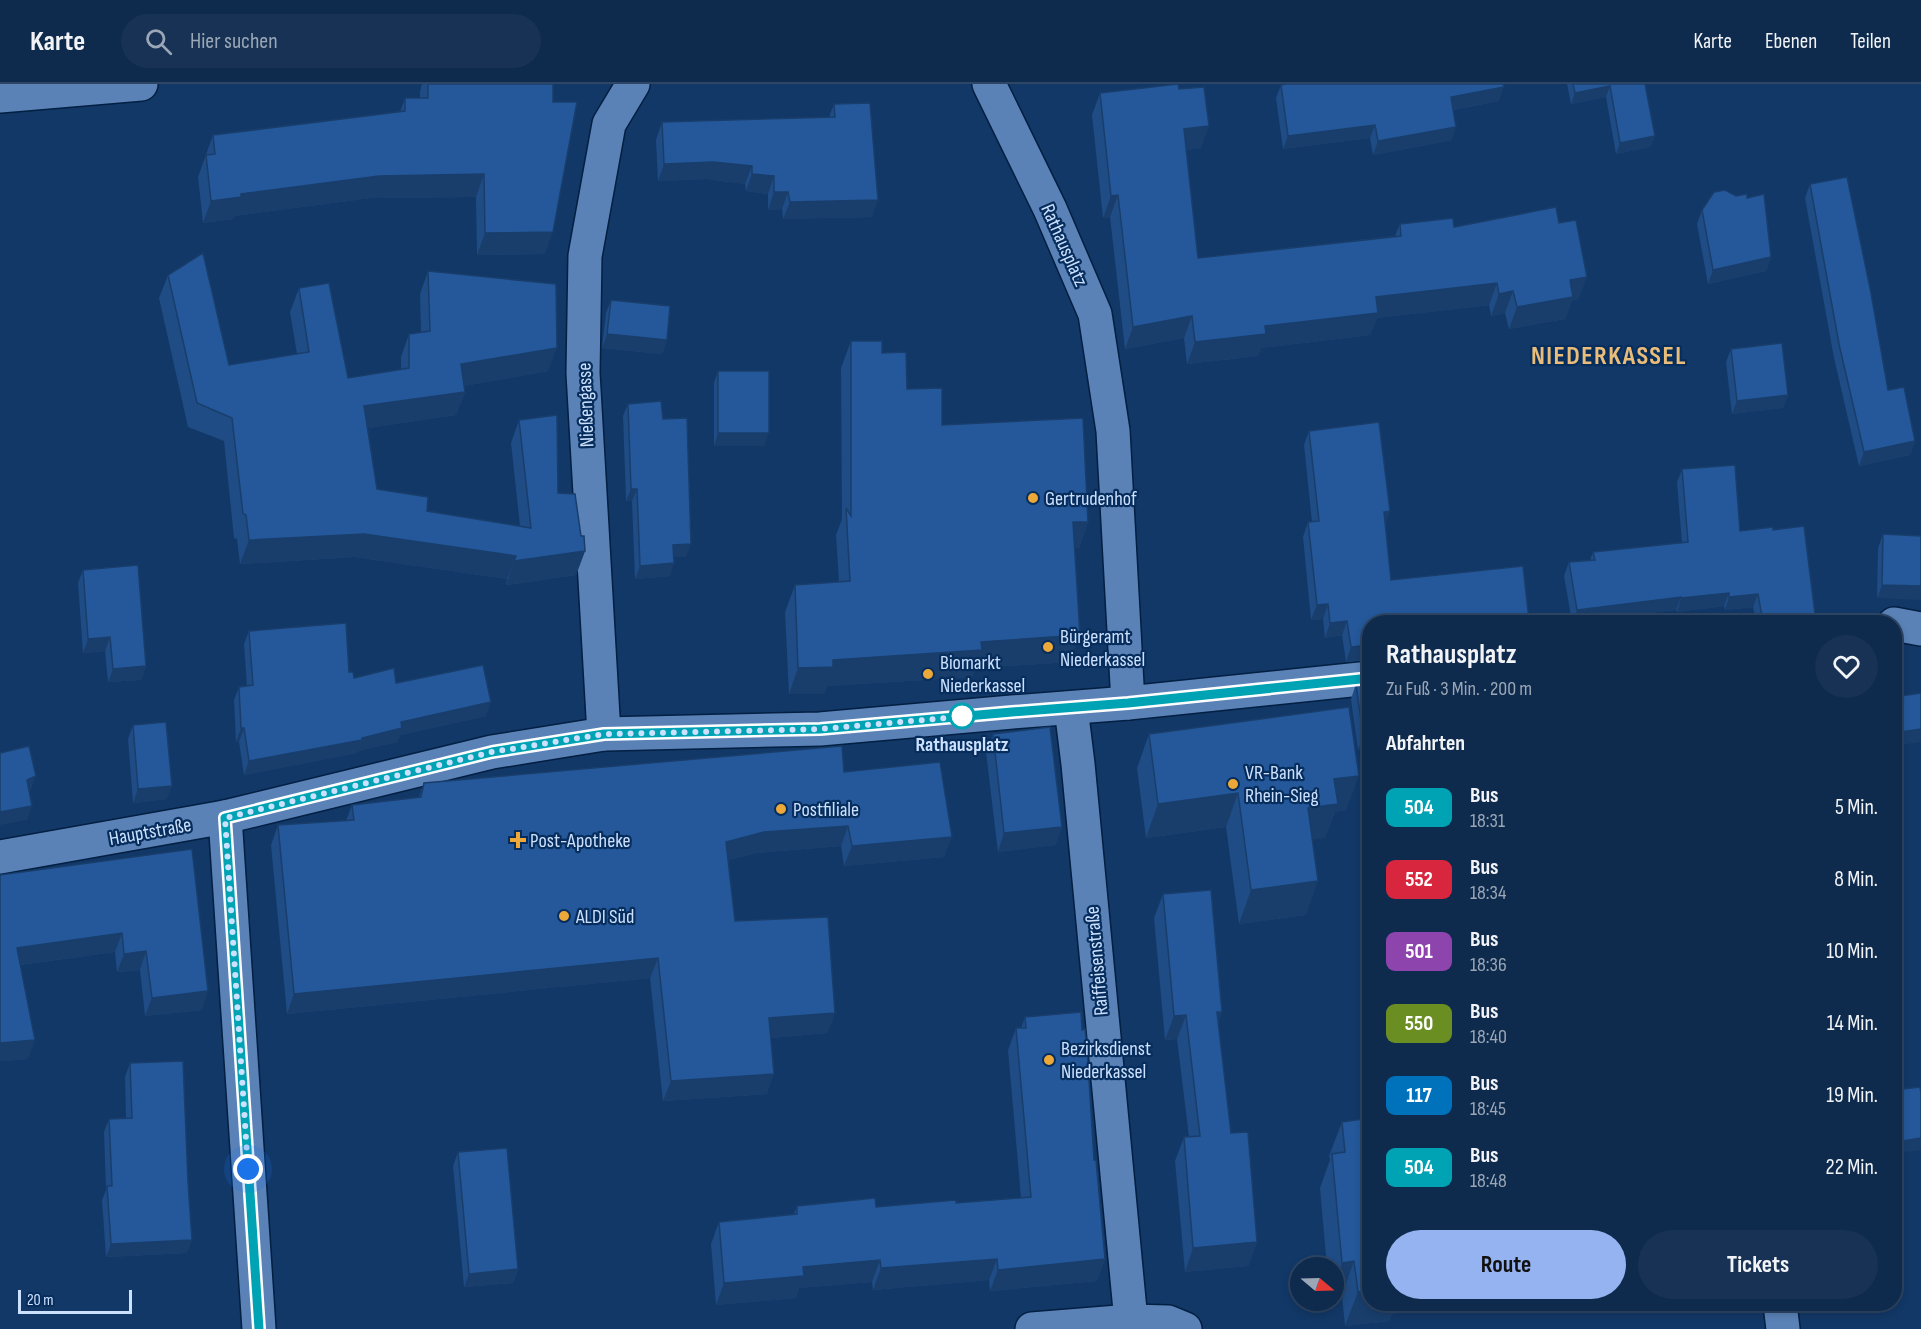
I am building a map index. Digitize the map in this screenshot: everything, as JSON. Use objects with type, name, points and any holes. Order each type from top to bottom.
[{"type":"street","points":[[0,96],[141,84]]},
{"type":"street","name":"Nießengasse","points":[[604,734],[583,373],[585,256],[609,124],[633,84]]},
{"type":"street","name":"Rathausplatz","points":[[989,84],[1050,209],[1095,314],[1113,431],[1128,703]]},
{"type":"street","points":[[1902,625],[1921,629]]},
{"type":"street","name":"Hauptstraße","points":[[0,857],[225,818],[492,752],[604,734],[820,729],[1128,703],[1362,679]]},
{"type":"street","name":"Raiffeisenstraße","points":[[1071,708],[1131,1321]]},
{"type":"street","points":[[225,818],[259,1329]]},
{"type":"street","points":[[1781,1311],[1783,1329]]},
{"type":"street","points":[[1032,1329],[1131,1321],[1168,1322],[1185,1329]]},
{"type":"building","points":[[428,84],[553,84],[553,102],[577,102],[553,232],[485,233],[484,174],[379,176],[241,194],[241,197],[211,201],[206,155],[215,154],[213,135],[405,111],[405,98],[428,98]]},
{"type":"building","points":[[1178,84],[1179,89],[1204,87],[1209,126],[1184,129],[1198,258],[1401,236],[1400,224],[1453,218],[1454,227],[1556,207],[1559,223],[1576,220],[1587,277],[1570,280],[1573,297],[1517,307],[1513,291],[1499,294],[1497,283],[1376,297],[1378,313],[1265,326],[1266,334],[1195,342],[1192,316],[1133,327],[1118,195],[1111,196],[1100,93]]},
{"type":"building","points":[[1503,84],[1504,87],[1451,97],[1456,127],[1378,141],[1375,125],[1288,136],[1281,85]]},
{"type":"building","points":[[1573,84],[1645,84],[1655,136],[1620,143],[1610,86],[1575,93]]},
{"type":"building","points":[[870,103],[878,200],[790,202],[788,192],[774,192],[774,176],[752,174],[752,166],[713,162],[664,164],[662,122],[835,117],[834,104]]},
{"type":"building","points":[[1847,177],[1888,390],[1904,387],[1915,441],[1864,452],[1839,344],[1810,184]]},
{"type":"building","points":[[1725,190],[1736,196],[1747,194],[1747,198],[1764,194],[1771,257],[1713,270],[1702,210],[1714,192]]},
{"type":"building","points":[[203,253],[229,365],[309,352],[299,288],[329,283],[348,378],[409,368],[409,334],[430,331],[428,271],[556,284],[557,348],[461,364],[465,392],[364,406],[377,489],[428,497],[427,511],[531,528],[519,420],[557,415],[558,493],[575,494],[585,551],[514,561],[516,556],[364,534],[249,540],[246,515],[243,514],[232,418],[197,403],[168,275]]},
{"type":"building","points":[[611,300],[670,306],[667,340],[607,334]]},
{"type":"building","points":[[851,341],[882,341],[882,353],[906,352],[907,389],[942,388],[942,425],[1083,418],[1088,522],[1073,522],[1080,635],[981,642],[982,650],[833,660],[833,667],[798,668],[795,585],[850,581],[846,508],[851,516]]},
{"type":"building","points":[[1782,343],[1788,395],[1737,401],[1731,349]]},
{"type":"building","points":[[718,371],[769,371],[769,433],[718,433]]},
{"type":"building","points":[[661,401],[663,419],[687,418],[691,544],[673,545],[674,563],[640,566],[637,489],[631,489],[628,404]]},
{"type":"building","points":[[1379,422],[1390,511],[1384,512],[1391,580],[1523,566],[1528,615],[1362,615],[1362,646],[1351,647],[1347,621],[1330,623],[1328,604],[1317,605],[1308,522],[1319,521],[1309,431]]},
{"type":"building","points":[[1735,465],[1740,531],[1804,526],[1815,615],[1762,615],[1758,594],[1729,597],[1729,593],[1577,610],[1569,562],[1595,560],[1593,552],[1688,542],[1682,469]]},
{"type":"building","points":[[1883,534],[1921,536],[1921,586],[1882,585]]},
{"type":"building","points":[[138,565],[146,666],[113,669],[110,637],[88,639],[83,570]]},
{"type":"building","points":[[346,623],[349,672],[353,672],[354,678],[394,668],[396,683],[483,665],[491,702],[401,722],[402,728],[362,738],[362,740],[249,761],[244,728],[241,728],[239,687],[253,685],[249,631]]},
{"type":"building","points":[[1356,684],[1362,684],[1362,728]]},
{"type":"building","points":[[1921,693],[1921,729],[1902,732],[1902,696]]},
{"type":"building","points":[[1349,707],[1359,776],[1334,779],[1338,804],[1308,808],[1318,881],[1251,890],[1238,793],[1158,804],[1149,734]]},
{"type":"building","points":[[166,722],[172,786],[138,789],[133,725]]},
{"type":"building","points":[[1050,727],[1062,827],[1004,833],[993,734]]},
{"type":"building","points":[[29,746],[36,776],[27,780],[32,806],[0,812],[0,753]]},
{"type":"building","points":[[842,746],[844,772],[940,762],[952,837],[852,846],[848,826],[764,832],[726,842],[735,921],[828,917],[835,1013],[769,1018],[774,1074],[671,1081],[658,958],[294,994],[278,825],[354,820],[352,805],[421,797],[424,783]]},
{"type":"building","points":[[192,849],[208,991],[152,998],[146,951],[124,954],[122,933],[17,948],[35,1040],[0,1043],[0,875]]},
{"type":"building","points":[[1211,890],[1222,1012],[1217,1012],[1231,1133],[1248,1132],[1257,1242],[1193,1248],[1184,1137],[1200,1136],[1186,1015],[1174,1016],[1163,894]]},
{"type":"building","points":[[1081,1012],[1082,1030],[1085,1029],[1087,1047],[1094,1160],[1096,1160],[1105,1259],[998,1270],[997,1259],[881,1268],[880,1260],[803,1267],[804,1276],[724,1283],[719,1222],[797,1214],[797,1206],[875,1198],[876,1207],[956,1200],[956,1203],[1031,1197],[1016,1028],[1026,1028],[1025,1017]]},
{"type":"building","points":[[183,1061],[192,1240],[111,1244],[107,1186],[112,1186],[109,1119],[132,1118],[130,1063]]},
{"type":"building","points":[[1920,1087],[1921,1138],[1902,1141],[1902,1089]]},
{"type":"building","points":[[1362,1119],[1362,1292],[1358,1292],[1354,1261],[1344,1263],[1344,1257],[1341,1257],[1332,1154],[1345,1152],[1342,1122]]},
{"type":"building","points":[[507,1148],[518,1269],[469,1274],[458,1152]]},
{"type":"bus line","name":"504","points":[[259,1329],[225,818],[492,752],[604,734],[820,729],[1128,703],[1362,679]]},
{"type":"place","name":"Gertrudenhof","points":[[1033,498]]},
{"type":"place","name":"Bürgeramt Niederkassel","points":[[1048,647]]},
{"type":"place","name":"Biomarkt Niederkassel","points":[[928,674]]},
{"type":"place","name":"Rathausplatz","points":[[962,716]]},
{"type":"place","name":"VR-Bank Rhein-Sieg","points":[[1233,784]]},
{"type":"place","name":"Postfiliale","points":[[781,809]]},
{"type":"place","name":"Post-Apotheke","points":[[518,840]]},
{"type":"place","name":"ALDI Süd","points":[[564,916]]},
{"type":"place","name":"Bezirksdienst Niederkassel","points":[[1049,1060]]},
{"type":"district","name":"NIEDERKASSEL","points":[[1609,355]]},
{"type":"route","points":[[248,1169],[225,818],[492,752],[604,734],[820,729],[970,716],[962,716]]}]
